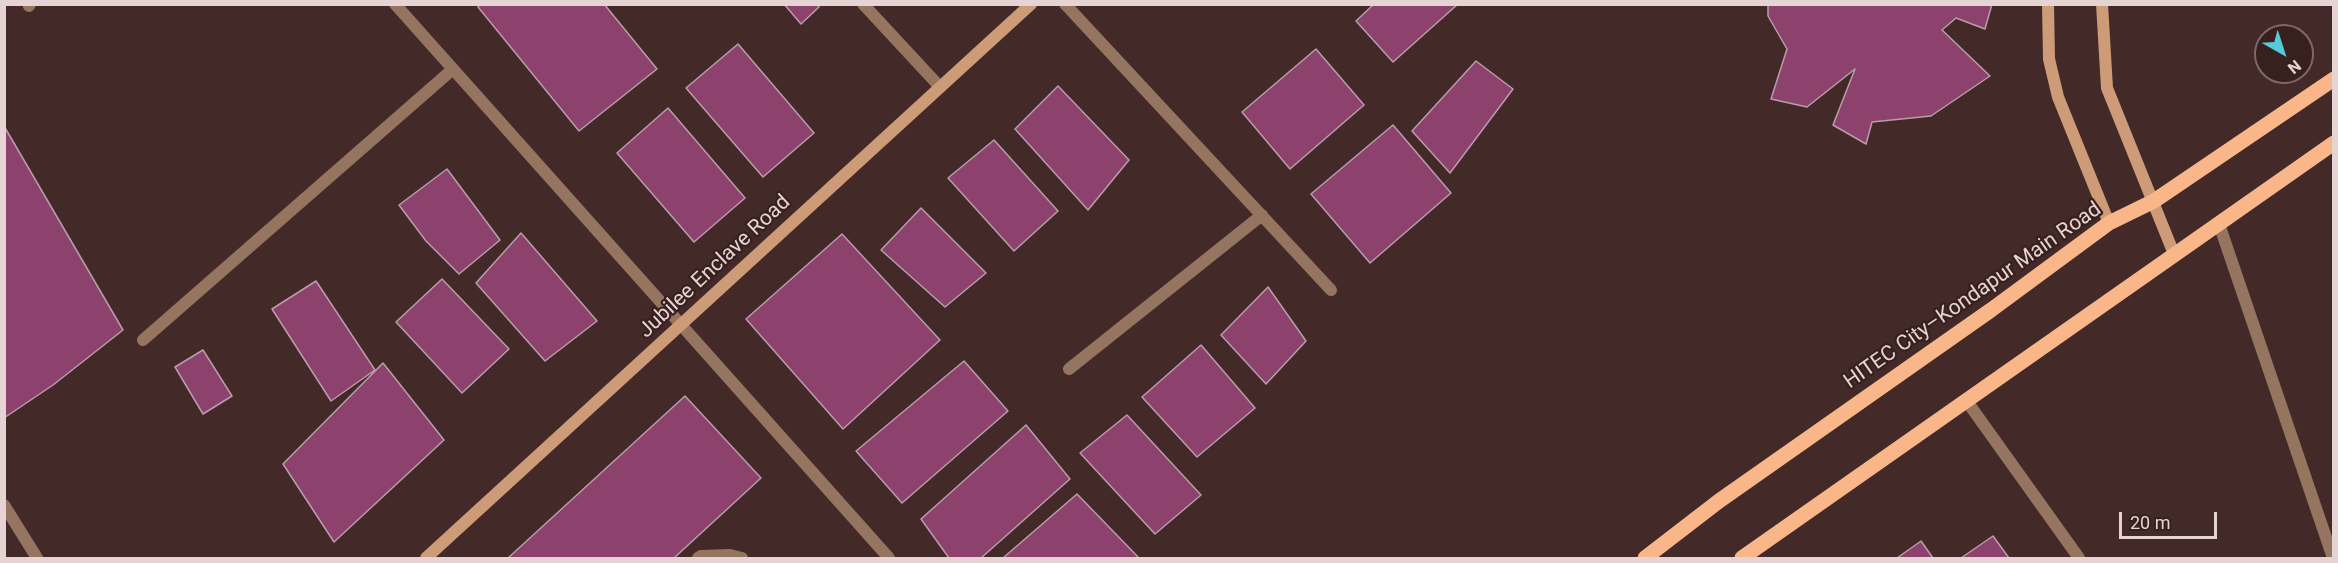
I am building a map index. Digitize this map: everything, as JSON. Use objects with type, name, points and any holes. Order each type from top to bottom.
[{"type":"main road","name":"HITEC City–Kondapur Main Road","points":[[1645,558],[1719,501],[1991,310],[2109,223],[2154,201],[2334,79]]},
{"type":"main road","points":[[1742,558],[2334,143]]},
{"type":"street","points":[[395,4],[889,558]]},
{"type":"street","points":[[863,4],[940,87]]},
{"type":"street","name":"Jubilee Enclave Road","points":[[426,558],[1031,4]]},
{"type":"street","points":[[1065,4],[1331,290]]},
{"type":"street","points":[[2048,4],[2049,59],[2058,97],[2109,223]]},
{"type":"street","points":[[2102,4],[2107,88],[2174,254]]},
{"type":"street","points":[[143,340],[453,69]]},
{"type":"street","points":[[1069,369],[1262,215]]},
{"type":"street","points":[[2219,224],[2333,558]]},
{"type":"street","points":[[1966,400],[2079,558]]},
{"type":"street","points":[[4,505],[37,558]]},
{"type":"street","points":[[698,558],[730,555],[742,558]]},
{"type":"building","points":[[481,4],[604,4],[657,69],[579,131],[478,7]]},
{"type":"building","points":[[784,4],[817,4],[819,7],[801,24]]},
{"type":"building","points":[[1374,4],[1458,4],[1393,62],[1356,21]]},
{"type":"building","points":[[1768,4],[1992,4],[1985,29],[1956,18],[1942,30],[1990,76],[1931,116],[1872,122],[1866,144],[1833,125],[1855,69],[1807,107],[1771,99],[1787,49],[1768,16]]},
{"type":"building","points":[[738,44],[814,133],[763,177],[686,88]]},
{"type":"building","points":[[1316,49],[1364,105],[1290,169],[1242,112]]},
{"type":"building","points":[[1476,61],[1513,89],[1450,173],[1412,131]]},
{"type":"building","points":[[1058,86],[1129,160],[1088,210],[1015,129]]},
{"type":"building","points":[[668,108],[745,198],[694,242],[617,153]]},
{"type":"building","points":[[1393,125],[1451,193],[1370,263],[1311,194]]},
{"type":"building","points":[[4,126],[123,330],[53,385],[4,418]]},
{"type":"building","points":[[994,140],[1058,211],[1014,251],[948,178]]},
{"type":"building","points":[[447,169],[500,240],[459,274],[426,241],[399,205]]},
{"type":"building","points":[[921,208],[986,273],[945,307],[881,250]]},
{"type":"building","points":[[521,233],[597,321],[545,361],[476,283]]},
{"type":"building","points":[[842,234],[940,340],[843,429],[746,319]]},
{"type":"building","points":[[442,279],[509,349],[462,393],[396,322]]},
{"type":"building","points":[[316,281],[375,370],[331,401],[272,309]]},
{"type":"building","points":[[1268,287],[1306,341],[1266,384],[1221,335]]},
{"type":"building","points":[[1201,345],[1255,408],[1197,457],[1142,397]]},
{"type":"building","points":[[203,350],[232,396],[203,414],[175,367]]},
{"type":"building","points":[[964,361],[1008,411],[902,503],[856,451]]},
{"type":"building","points":[[383,363],[444,440],[334,542],[283,464]]},
{"type":"building","points":[[685,396],[761,478],[674,558],[508,558]]},
{"type":"building","points":[[1127,415],[1201,495],[1155,534],[1080,453]]},
{"type":"building","points":[[1026,425],[1070,479],[981,558],[949,558],[921,519]]},
{"type":"building","points":[[1077,494],[1139,558],[1003,558]]},
{"type":"building","points":[[1993,536],[2009,558],[1961,558]]},
{"type":"building","points":[[1921,541],[1933,558],[1897,558]]}]
